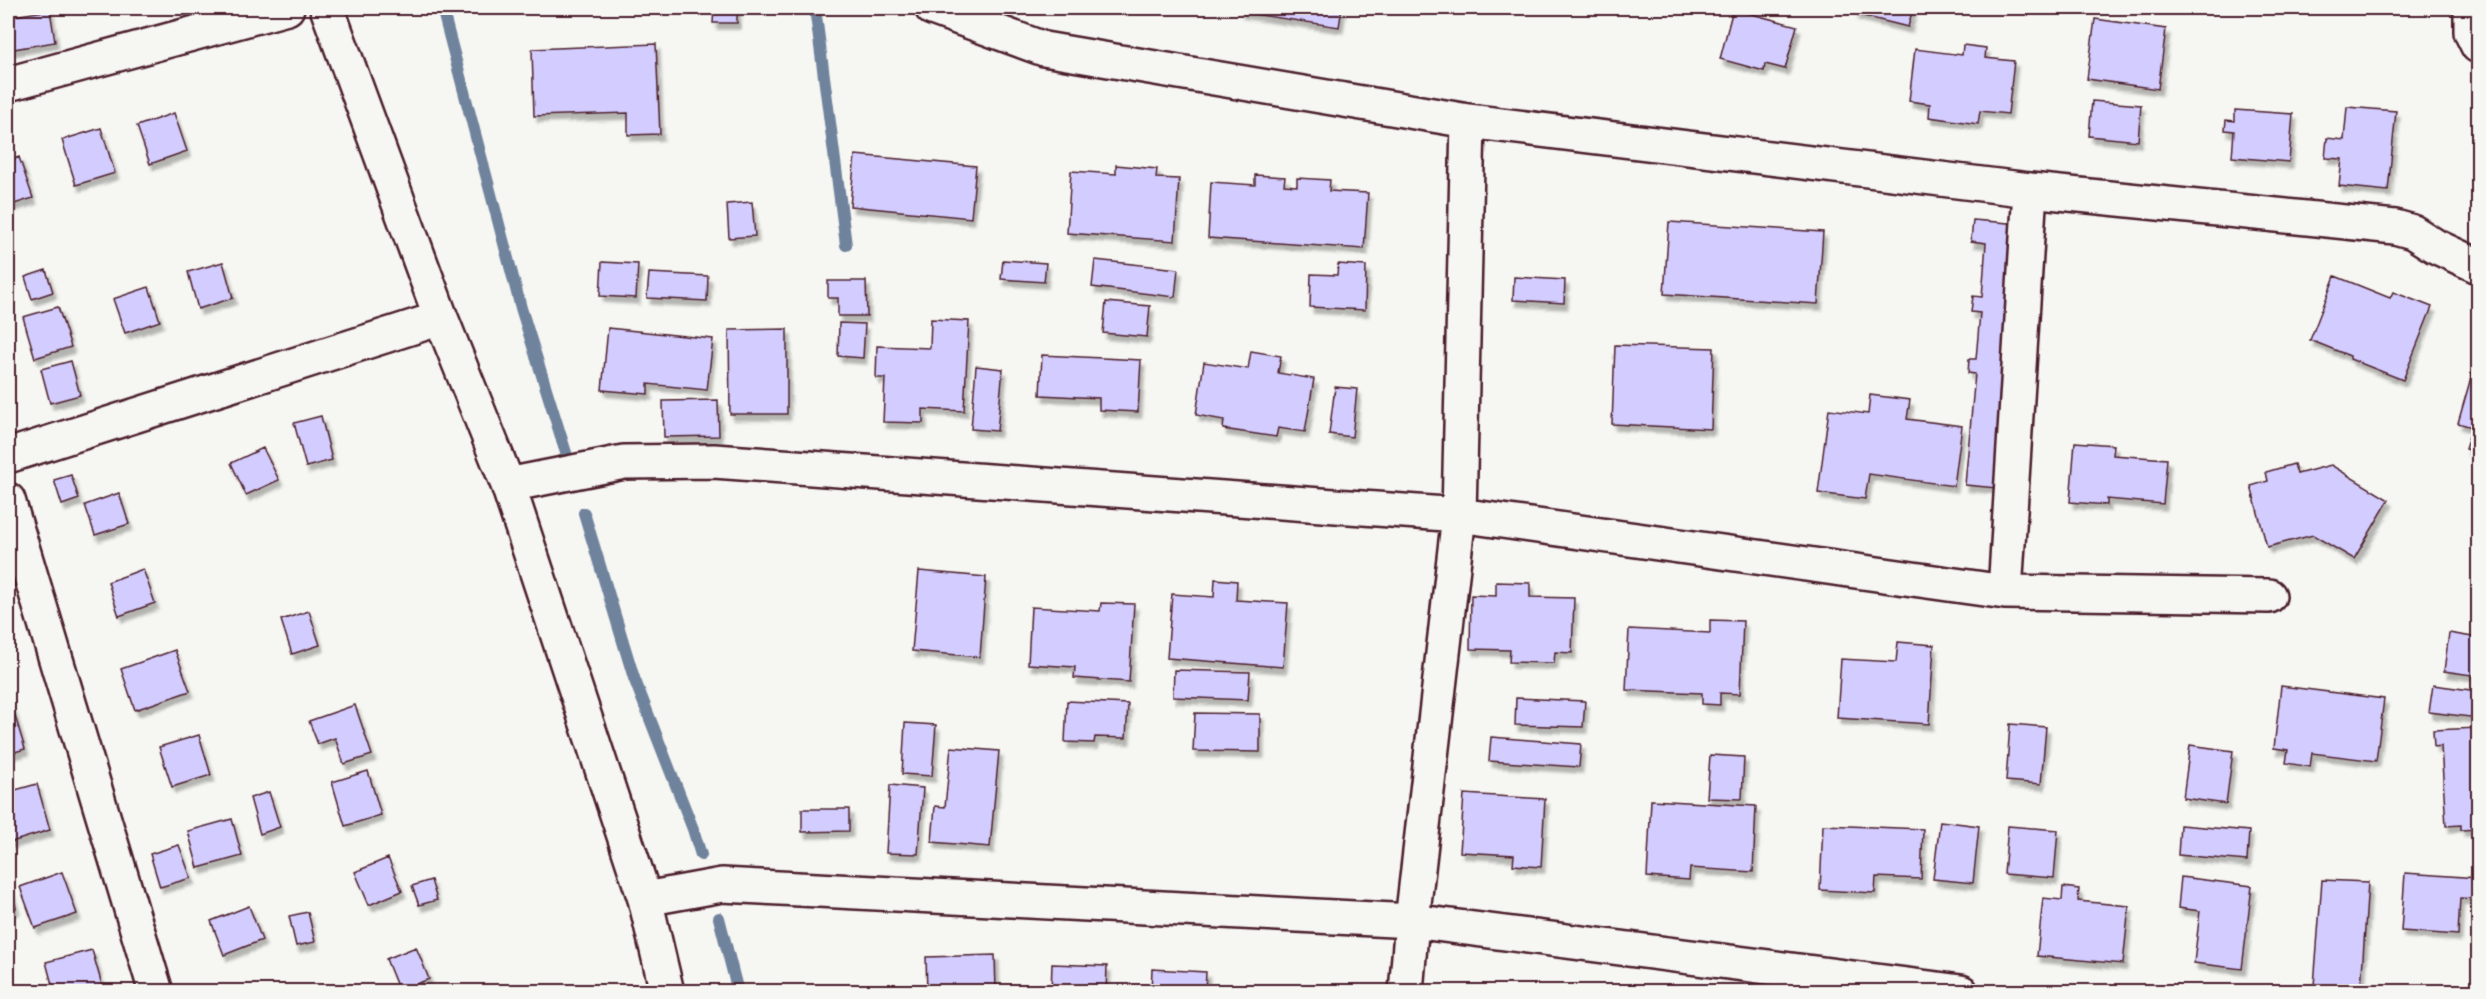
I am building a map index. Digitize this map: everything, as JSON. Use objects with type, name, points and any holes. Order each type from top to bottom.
[{"type":"street","points":[[8,84],[287,8]]},
{"type":"street","points":[[327,8],[441,318],[508,485],[645,899],[667,992]]},
{"type":"street","points":[[932,8],[1044,49],[1468,121],[2030,190],[2395,226],[2413,232],[2435,246],[2478,266]]},
{"type":"street","points":[[2471,8],[2471,32],[2478,46]]},
{"type":"street","points":[[1406,992],[1412,921],[1459,515],[1468,121]]},
{"type":"street","points":[[2005,592],[2030,190]]},
{"type":"street","points":[[2435,246],[2478,247]]},
{"type":"street","points":[[8,456],[441,318]]},
{"type":"street","points":[[508,485],[624,462],[714,461],[1459,515],[2005,592],[2269,596]]},
{"type":"street","points":[[8,500],[156,992]]},
{"type":"street","points":[[645,899],[722,885],[1412,921],[1961,992]]},
{"type":"building","points":[[714,8],[737,8],[737,23],[713,23]]},
{"type":"building","points":[[1240,8],[1342,8],[1339,27],[1240,12]]},
{"type":"building","points":[[1857,8],[1913,8],[1908,27],[1855,14]]},
{"type":"building","points":[[1733,9],[1797,26],[1785,69],[1765,64],[1764,71],[1720,59]]},
{"type":"building","points":[[50,10],[55,42],[8,50],[8,17]]},
{"type":"building","points":[[2095,19],[2166,29],[2158,89],[2087,79]]},
{"type":"building","points":[[656,44],[660,134],[628,135],[628,113],[534,116],[532,49]]},
{"type":"building","points":[[1963,45],[1986,48],[1985,58],[2014,61],[2008,114],[1980,111],[1978,124],[1929,117],[1930,104],[1909,101],[1915,49],[1962,55]]},
{"type":"building","points":[[2092,101],[2141,105],[2138,141],[2089,136]]},
{"type":"building","points":[[2347,107],[2396,111],[2388,191],[2339,186],[2342,159],[2325,158],[2327,138],[2344,140]]},
{"type":"building","points":[[2235,110],[2293,114],[2289,162],[2232,157],[2234,131],[2225,130],[2226,120],[2235,121]]},
{"type":"building","points":[[174,113],[187,151],[150,164],[137,126]]},
{"type":"building","points":[[101,128],[115,173],[76,185],[62,140]]},
{"type":"building","points":[[855,155],[976,166],[971,218],[850,206]]},
{"type":"building","points":[[19,157],[33,198],[8,206],[8,161]]},
{"type":"building","points":[[1116,165],[1157,169],[1156,178],[1179,179],[1175,241],[1067,233],[1071,171],[1116,174]]},
{"type":"building","points":[[1255,175],[1285,177],[1284,185],[1297,186],[1297,178],[1330,180],[1329,191],[1368,193],[1364,249],[1208,238],[1211,182],[1255,185]]},
{"type":"building","points":[[752,202],[755,236],[729,238],[727,204]]},
{"type":"building","points":[[1973,220],[2020,224],[1997,488],[1965,485],[1975,374],[1968,373],[1969,359],[1976,359],[1980,313],[1971,312],[1973,296],[1982,297],[1986,243],[1971,241]]},
{"type":"building","points":[[1669,222],[1823,232],[1818,304],[1664,294]]},
{"type":"building","points":[[1003,260],[1046,263],[1044,282],[1001,279]]},
{"type":"building","points":[[1095,260],[1178,269],[1175,297],[1092,287]]},
{"type":"building","points":[[223,262],[233,298],[198,309],[188,272]]},
{"type":"building","points":[[602,262],[638,264],[636,298],[600,296]]},
{"type":"building","points":[[1338,264],[1366,266],[1365,310],[1310,307],[1311,274],[1337,275]]},
{"type":"building","points":[[46,270],[53,292],[32,299],[25,277]]},
{"type":"building","points":[[649,273],[708,276],[707,301],[647,298]]},
{"type":"building","points":[[2335,276],[2390,298],[2393,292],[2432,307],[2403,380],[2310,340]]},
{"type":"building","points":[[1514,277],[1565,280],[1564,303],[1513,300]]},
{"type":"building","points":[[828,281],[866,281],[867,316],[838,316],[838,298],[828,298]]},
{"type":"building","points":[[149,287],[160,321],[125,333],[113,299]]},
{"type":"building","points":[[1106,302],[1150,306],[1147,337],[1103,333]]},
{"type":"building","points":[[58,307],[71,347],[35,358],[23,317]]},
{"type":"building","points":[[931,319],[969,321],[964,411],[923,409],[923,423],[883,422],[885,378],[876,378],[877,346],[930,348]]},
{"type":"building","points":[[839,323],[865,324],[863,358],[838,356]]},
{"type":"building","points":[[608,328],[713,339],[707,390],[648,384],[648,394],[602,390]]},
{"type":"building","points":[[787,329],[787,414],[730,414],[729,330]]},
{"type":"building","points":[[1615,345],[1714,348],[1711,429],[1612,424]]},
{"type":"building","points":[[1251,351],[1281,356],[1278,373],[1314,379],[1305,432],[1278,428],[1276,437],[1223,429],[1224,420],[1196,415],[1204,362],[1248,369]]},
{"type":"building","points":[[2478,353],[2478,453],[2465,449],[2472,427],[2458,423]]},
{"type":"building","points":[[1042,355],[1141,360],[1138,412],[1099,410],[1099,398],[1040,395]]},
{"type":"building","points":[[71,361],[80,395],[50,403],[41,369]]},
{"type":"building","points":[[976,366],[1003,369],[997,431],[971,429]]},
{"type":"building","points":[[1335,387],[1357,389],[1352,437],[1329,434]]},
{"type":"building","points":[[1870,395],[1910,400],[1907,419],[1962,426],[1954,486],[1869,474],[1865,499],[1818,493],[1829,409],[1868,414]]},
{"type":"building","points":[[718,400],[719,436],[664,437],[663,401]]},
{"type":"building","points":[[321,416],[332,460],[306,467],[294,423]]},
{"type":"building","points":[[2075,442],[2114,445],[2113,455],[2167,459],[2163,504],[2107,499],[2107,505],[2070,502]]},
{"type":"building","points":[[263,448],[279,480],[246,495],[231,463]]},
{"type":"building","points":[[2294,464],[2297,474],[2331,465],[2389,500],[2354,559],[2313,535],[2267,547],[2251,486],[2268,481],[2266,472]]},
{"type":"building","points":[[71,475],[79,499],[62,505],[54,480]]},
{"type":"building","points":[[119,493],[129,524],[95,535],[85,505]]},
{"type":"building","points":[[143,569],[155,603],[119,616],[108,582]]},
{"type":"building","points":[[919,571],[986,577],[980,657],[912,651]]},
{"type":"building","points":[[1215,579],[1237,581],[1236,600],[1288,603],[1283,667],[1167,658],[1172,594],[1214,597]]},
{"type":"building","points":[[1496,582],[1530,583],[1530,597],[1574,598],[1572,653],[1555,652],[1554,663],[1509,662],[1510,650],[1470,649],[1471,595],[1496,596]]},
{"type":"building","points":[[1101,603],[1134,604],[1129,682],[1074,678],[1075,667],[1028,664],[1031,607],[1100,611]]},
{"type":"building","points":[[309,611],[320,645],[292,654],[281,620]]},
{"type":"building","points":[[1710,620],[1743,621],[1740,694],[1720,693],[1720,705],[1702,704],[1702,693],[1626,690],[1629,629],[1710,633]]},
{"type":"building","points":[[2449,633],[2478,638],[2478,676],[2444,671]]},
{"type":"building","points":[[1898,642],[1934,645],[1929,724],[1837,718],[1841,659],[1896,662]]},
{"type":"building","points":[[175,650],[190,691],[135,710],[121,669]]},
{"type":"building","points":[[1174,670],[1250,672],[1248,700],[1173,697]]},
{"type":"building","points":[[2433,685],[2478,691],[2478,718],[2429,712]]},
{"type":"building","points":[[2281,686],[2384,699],[2376,761],[2312,753],[2310,767],[2286,763],[2288,750],[2274,748]]},
{"type":"building","points":[[1516,698],[1585,701],[1583,727],[1515,725]]},
{"type":"building","points":[[1067,701],[1128,704],[1126,738],[1095,737],[1094,743],[1065,742]]},
{"type":"building","points":[[355,705],[372,755],[344,764],[335,738],[318,744],[309,721]]},
{"type":"building","points":[[12,706],[25,749],[8,754],[8,707]]},
{"type":"building","points":[[1195,713],[1260,714],[1260,752],[1193,751]]},
{"type":"building","points":[[905,723],[936,725],[932,776],[902,774]]},
{"type":"building","points":[[2010,724],[2046,727],[2041,784],[2006,781]]},
{"type":"building","points":[[2478,728],[2478,829],[2461,830],[2461,825],[2446,826],[2441,746],[2434,747],[2433,730]]},
{"type":"building","points":[[199,735],[211,775],[172,787],[159,747]]},
{"type":"building","points":[[1491,737],[1581,744],[1579,767],[1489,761]]},
{"type":"building","points":[[2190,745],[2233,751],[2226,804],[2183,798]]},
{"type":"building","points":[[951,747],[999,751],[990,847],[932,842],[935,806],[945,807]]},
{"type":"building","points":[[1710,755],[1744,757],[1742,799],[1707,798]]},
{"type":"building","points":[[368,771],[381,815],[345,826],[332,782]]},
{"type":"building","points":[[37,784],[50,830],[8,843],[8,792]]},
{"type":"building","points":[[890,785],[923,788],[918,854],[886,853]]},
{"type":"building","points":[[269,792],[280,827],[260,834],[250,798]]},
{"type":"building","points":[[1464,794],[1545,799],[1541,867],[1513,865],[1514,855],[1460,852]]},
{"type":"building","points":[[1651,800],[1756,806],[1753,872],[1690,868],[1689,880],[1647,877]]},
{"type":"building","points":[[802,809],[849,809],[849,831],[802,832]]},
{"type":"building","points":[[232,819],[242,856],[198,868],[188,831]]},
{"type":"building","points":[[1940,821],[1979,826],[1973,883],[1933,879]]},
{"type":"building","points":[[1823,825],[1923,829],[1921,879],[1876,877],[1875,893],[1820,890]]},
{"type":"building","points":[[2180,825],[2249,831],[2247,861],[2178,855]]},
{"type":"building","points":[[2008,826],[2058,830],[2054,878],[2004,874]]},
{"type":"building","points":[[179,845],[191,878],[160,887],[150,854]]},
{"type":"building","points":[[388,858],[402,891],[369,905],[355,872]]},
{"type":"building","points":[[62,872],[77,914],[35,928],[20,887]]},
{"type":"building","points":[[2405,873],[2478,878],[2478,899],[2460,898],[2458,935],[2401,931]]},
{"type":"building","points":[[2181,877],[2252,886],[2242,969],[2194,963],[2200,911],[2178,908]]},
{"type":"building","points":[[431,880],[437,900],[419,905],[412,886]]},
{"type":"building","points":[[2322,880],[2368,882],[2361,989],[2314,986]]},
{"type":"building","points":[[8,881],[16,908],[8,911]]},
{"type":"building","points":[[2063,887],[2079,889],[2078,901],[2129,906],[2123,964],[2037,956],[2043,898],[2062,900]]},
{"type":"building","points":[[249,906],[262,940],[224,955],[211,921]]},
{"type":"building","points":[[308,912],[315,942],[296,946],[289,916]]},
{"type":"building","points":[[416,947],[429,979],[399,991],[386,959]]},
{"type":"building","points":[[92,950],[104,992],[54,992],[46,962]]},
{"type":"building","points":[[995,955],[996,992],[927,992],[926,957]]},
{"type":"building","points":[[1052,964],[1107,966],[1106,992],[1051,992]]},
{"type":"building","points":[[1152,969],[1206,972],[1205,992],[1151,992]]},
{"type":"waterway","points":[[442,8],[521,308],[567,456]]},
{"type":"waterway","points":[[815,8],[846,245]]},
{"type":"waterway","points":[[584,513],[634,678],[701,855]]},
{"type":"waterway","points":[[719,918],[738,992]]}]
